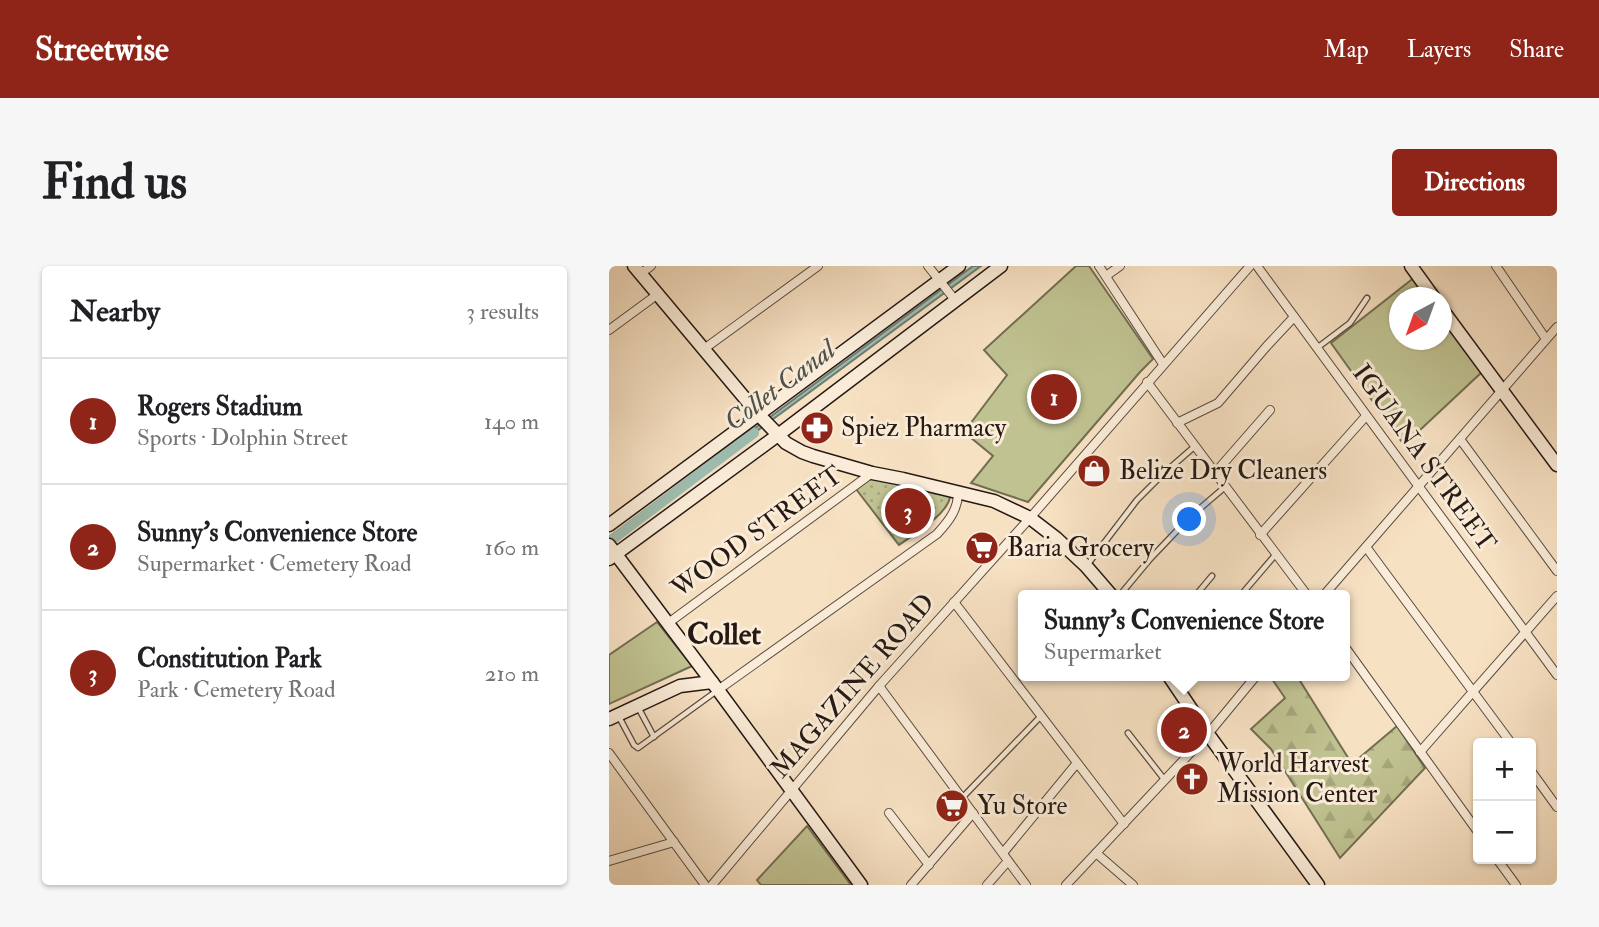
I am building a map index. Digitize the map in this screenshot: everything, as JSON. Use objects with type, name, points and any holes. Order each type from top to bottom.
[{"type":"main road","points":[[609,526],[941,283],[959,266]]},
{"type":"main road","points":[[861,885],[715,686],[611,551],[775,432],[952,297],[1001,266]]},
{"type":"main road","points":[[1411,266],[1426,287]]},
{"type":"main road","points":[[642,269],[658,294],[760,416],[786,443],[802,452],[872,473],[994,501],[1030,518],[1056,538],[1107,590]]},
{"type":"main road","points":[[1452,323],[1557,465]]},
{"type":"main road","points":[[614,717],[680,686],[690,674],[695,660]]},
{"type":"main road","points":[[1172,681],[1207,734],[1318,885]]},
{"type":"main road","points":[[680,686],[715,686]]},
{"type":"street","points":[[704,349],[818,266]]},
{"type":"street","points":[[928,266],[952,297]]},
{"type":"street","points":[[1099,266],[1163,363]]},
{"type":"street","points":[[1106,276],[1120,266]]},
{"type":"street","name":"MAGAZINE ROAD","points":[[712,885],[879,686],[1250,266]]},
{"type":"street","name":"IGUANA STREET","points":[[1257,266],[1557,675]]},
{"type":"street","points":[[1496,266],[1546,339]]},
{"type":"street","points":[[609,330],[658,294]]},
{"type":"street","points":[[1177,423],[1218,403],[1294,317]]},
{"type":"street","points":[[1328,590],[1557,327]]},
{"type":"street","points":[[1147,382],[1303,590]]},
{"type":"street","points":[[1215,473],[1270,410]]},
{"type":"street","points":[[1260,535],[1367,416]]},
{"type":"street","points":[[1460,439],[1557,571]]},
{"type":"street","name":"WOOD STREET","points":[[667,624],[872,473]]},
{"type":"street","points":[[715,686],[937,534],[952,515],[958,503],[958,492]]},
{"type":"street","points":[[1366,547],[1507,738]]},
{"type":"street","points":[[1420,751],[1557,596]]},
{"type":"street","points":[[954,602],[1124,824]]},
{"type":"street","points":[[1350,655],[1473,825]]},
{"type":"street","points":[[1066,885],[1207,734],[1252,681]]},
{"type":"street","points":[[879,686],[1026,885]]},
{"type":"street","points":[[610,756],[705,885]]},
{"type":"street","points":[[986,885],[1077,763]]},
{"type":"street","points":[[1536,778],[1557,807]]},
{"type":"street","points":[[889,813],[929,866]]},
{"type":"street","points":[[911,885],[973,813]]},
{"type":"street","points":[[609,861],[674,842]]},
{"type":"street","points":[[1096,853],[1133,885]]},
{"type":"street","points":[[1501,864],[1516,885]]},
{"type":"lane","points":[[1317,348],[1350,324],[1367,298]]},
{"type":"lane","points":[[1086,566],[1137,500],[1195,446]]},
{"type":"lane","points":[[1124,590],[1190,517],[1225,487]]},
{"type":"lane","points":[[1245,590],[1276,555]]},
{"type":"lane","points":[[1200,590],[1212,576]]},
{"type":"lane","points":[[614,717],[636,748],[641,748],[715,686]]},
{"type":"lane","points":[[638,706],[654,737]]},
{"type":"lane","points":[[962,798],[1041,716]]},
{"type":"lane","points":[[1128,733],[1164,780]]},
{"type":"green space","points":[[1076,266],[1089,266],[1153,359],[1028,502],[971,483],[993,456],[964,432],[1007,375],[984,350]]},
{"type":"green space","points":[[1415,277],[1422,287],[1402,287]]},
{"type":"green space","points":[[1389,297],[1389,350],[1452,350],[1452,328],[1483,371],[1404,445],[1331,343]]},
{"type":"green space","points":[[871,478],[946,492],[950,497],[948,504],[921,530],[899,545],[856,489]]},
{"type":"green space","points":[[657,622],[692,666],[609,704],[609,655]]},
{"type":"green space","points":[[1273,681],[1300,681],[1352,764],[1397,726],[1425,768],[1340,858],[1271,749],[1251,729],[1285,698]]},
{"type":"green space","points":[[807,826],[851,885],[761,885],[757,880]]},
{"type":"shaded area","points":[[973,266],[981,266],[609,540],[609,537]]},
{"type":"waterway","name":"Collet Canal","points":[[609,542],[754,433]]},
{"type":"place","name":"Rogers Stadium","points":[[1054,397]]},
{"type":"place","name":"Spiez Pharmacy","points":[[817,428]]},
{"type":"place","name":"Belize Dry Cleaners","points":[[1094,471]]},
{"type":"place","name":"Constitution Park","points":[[908,511]]},
{"type":"place","name":"Baria Grocery","points":[[982,548]]},
{"type":"place","name":"Sunny's Convenience Store","points":[[1184,730]]},
{"type":"place","name":"World Harvest Mission Center","points":[[1192,779]]},
{"type":"place","name":"Yu Store","points":[[952,806]]},
{"type":"district","name":"Collet","points":[[724,634]]}]
